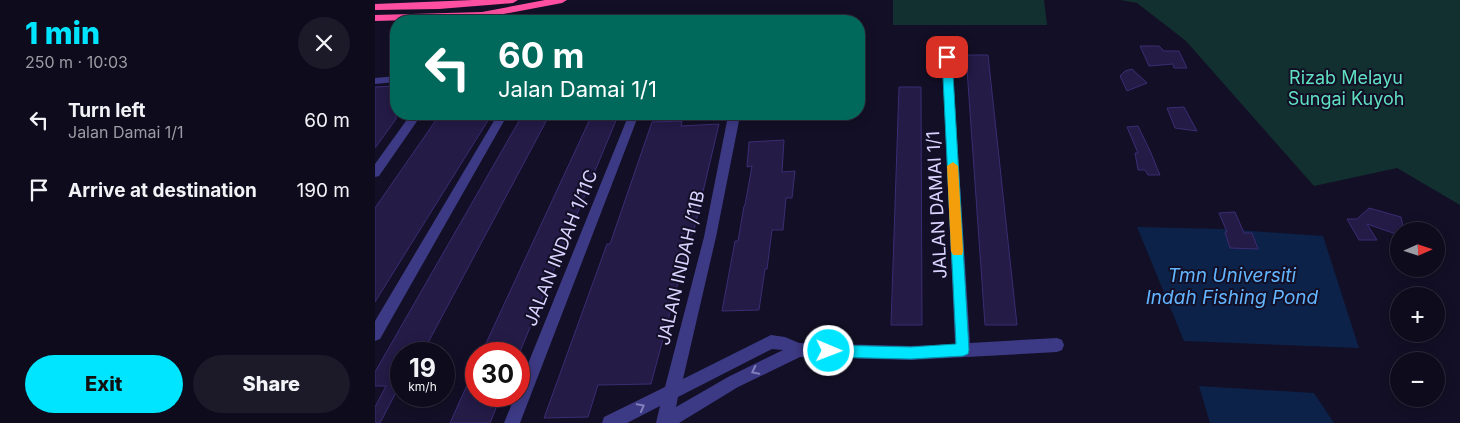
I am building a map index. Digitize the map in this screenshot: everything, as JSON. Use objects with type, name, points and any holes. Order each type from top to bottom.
[{"type":"highway","points":[[375,7],[439,6],[513,0]]},
{"type":"highway","points":[[482,15],[562,0]]},
{"type":"highway","points":[[375,18],[390,18]]},
{"type":"street","name":"JALAN DAMAI 1/1","points":[[947,57],[963,350]]},
{"type":"street","points":[[375,81],[390,80]]},
{"type":"street","points":[[375,173],[413,120]]},
{"type":"street","points":[[375,334],[500,120]]},
{"type":"street","name":"JALAN INDAH 1/11C","points":[[512,423],[632,120]]},
{"type":"street","name":"JALAN INDAH /11B","points":[[664,423],[709,237],[731,120]]},
{"type":"street","points":[[611,423],[771,342],[785,344],[799,350],[911,353],[1057,345]]},
{"type":"street","points":[[664,423],[733,382],[799,350]]},
{"type":"green space","points":[[893,0],[1044,0],[1047,25],[893,25]]},
{"type":"green space","name":"Rizab Melayu Sungai Kuyoh","points":[[1120,0],[1460,0],[1460,205],[1397,168],[1314,186],[1186,41],[1137,3]]},
{"type":"water","name":"Tmn Universiti Indah Fishing Pond","points":[[1137,227],[1223,229],[1323,236],[1359,348],[1184,341]]},
{"type":"water","points":[[1199,386],[1314,393],[1334,423],[1210,423]]},
{"type":"building","points":[[1140,46],[1159,46],[1164,51],[1179,51],[1187,68],[1174,68],[1173,64],[1149,66]]},
{"type":"building","points":[[966,55],[988,55],[1017,325],[985,325]]},
{"type":"building","points":[[1132,69],[1147,83],[1127,91],[1120,76],[1125,71]]},
{"type":"building","points":[[390,86],[390,120],[395,120],[375,148],[375,87]]},
{"type":"building","points":[[899,87],[921,87],[922,325],[891,325]]},
{"type":"building","points":[[1184,107],[1197,131],[1175,128],[1167,108]]},
{"type":"building","points":[[436,120],[488,120],[375,302],[375,208]]},
{"type":"building","points":[[520,120],[547,120],[428,342],[392,342]]},
{"type":"building","points":[[590,120],[616,120],[524,342],[487,342]]},
{"type":"building","points":[[682,121],[681,126],[719,124],[693,234],[691,234],[651,384],[598,385],[588,417],[544,418],[607,244],[610,244],[652,122]]},
{"type":"building","points":[[1138,126],[1160,175],[1148,175],[1145,170],[1138,170],[1135,153],[1138,153],[1127,127]]},
{"type":"building","points":[[784,140],[782,172],[795,171],[792,198],[786,198],[783,230],[772,230],[759,310],[722,311],[752,166],[747,167],[749,142]]},
{"type":"building","points":[[1369,208],[1401,217],[1402,222],[1390,222],[1390,232],[1367,224],[1377,240],[1359,240],[1347,219],[1357,219]]},
{"type":"building","points":[[1235,212],[1244,233],[1252,233],[1258,249],[1230,248],[1225,232],[1227,232],[1219,213]]},
{"type":"building","points":[[390,346],[390,404],[380,423],[375,423],[375,407],[386,386],[375,386],[375,372]]},
{"type":"building","points":[[465,390],[465,407],[497,407],[490,423],[450,423]]},
{"type":"slow traffic","points":[[953,166],[957,251]]},
{"type":"route","points":[[829,351],[911,353],[963,350],[947,57]]}]
